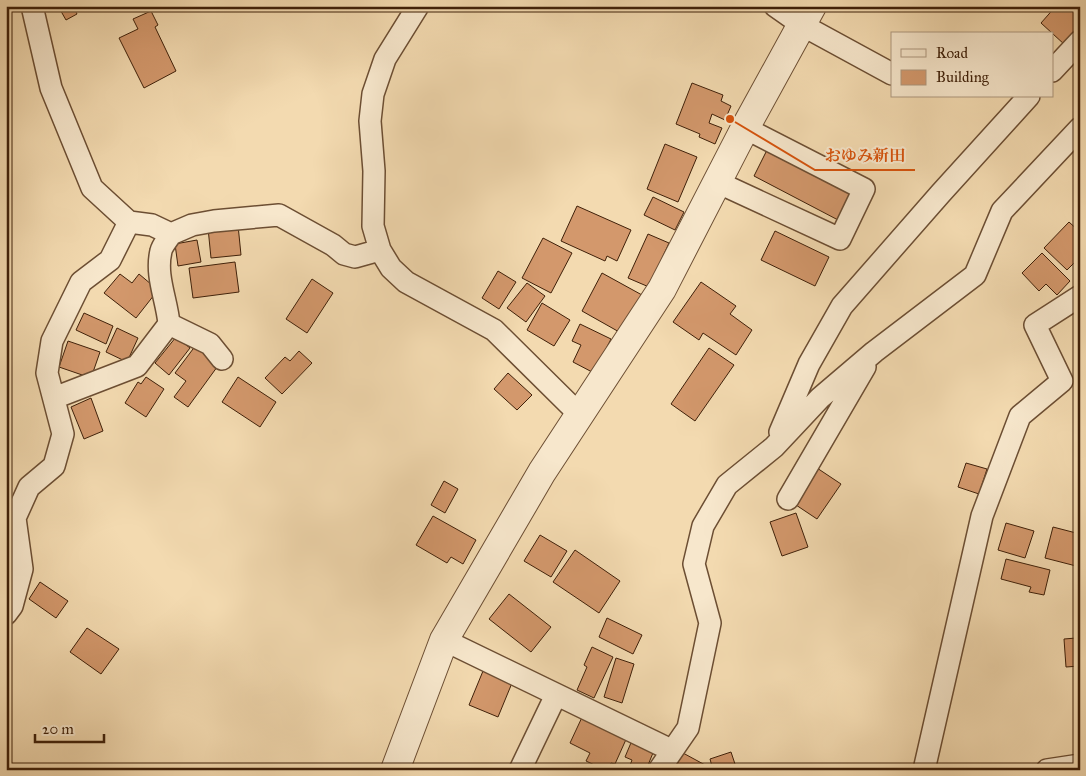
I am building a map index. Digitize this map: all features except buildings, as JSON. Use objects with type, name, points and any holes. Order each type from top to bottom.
[{"type":"street","points":[[32,6],[51,88],[92,188],[129,222],[152,225],[171,234]]},
{"type":"street","points":[[418,6],[385,59],[373,94],[370,121],[374,171],[373,226],[380,250],[391,268],[406,282],[494,330],[580,415]]},
{"type":"street","points":[[775,6],[807,16],[891,73]]},
{"type":"street","points":[[395,770],[444,640],[542,472],[662,289],[744,128],[807,16]]},
{"type":"street","points":[[1054,69],[1080,41]]},
{"type":"street","points":[[774,446],[809,364],[842,306],[1027,98]]},
{"type":"street","points":[[717,182],[840,238],[864,188],[744,128]]},
{"type":"street","points":[[659,770],[688,728],[710,623],[694,564],[703,526],[727,485],[774,446],[820,398],[874,352],[975,275],[1002,211],[1080,128]]},
{"type":"street","points":[[54,398],[137,366],[169,324],[168,307],[160,277],[161,250],[171,234],[192,226],[214,221],[279,215],[333,245],[344,254],[355,256],[380,250]]},
{"type":"street","points":[[6,614],[12,606],[22,569],[16,518],[28,487],[54,466],[63,434],[47,373],[52,340],[81,282],[110,260],[129,222]]},
{"type":"street","points":[[924,770],[982,516],[1020,416],[1062,381],[1036,325],[1080,296]]},
{"type":"street","points":[[169,324],[210,344],[222,359]]},
{"type":"street","points":[[788,499],[874,352]]},
{"type":"street","points":[[444,640],[671,750]]},
{"type":"street","points":[[520,770],[556,694]]},
{"type":"street","points":[[1047,770],[1080,765]]},
{"type":"place","name":"おゆみ新田","points":[[730,119]]}]
